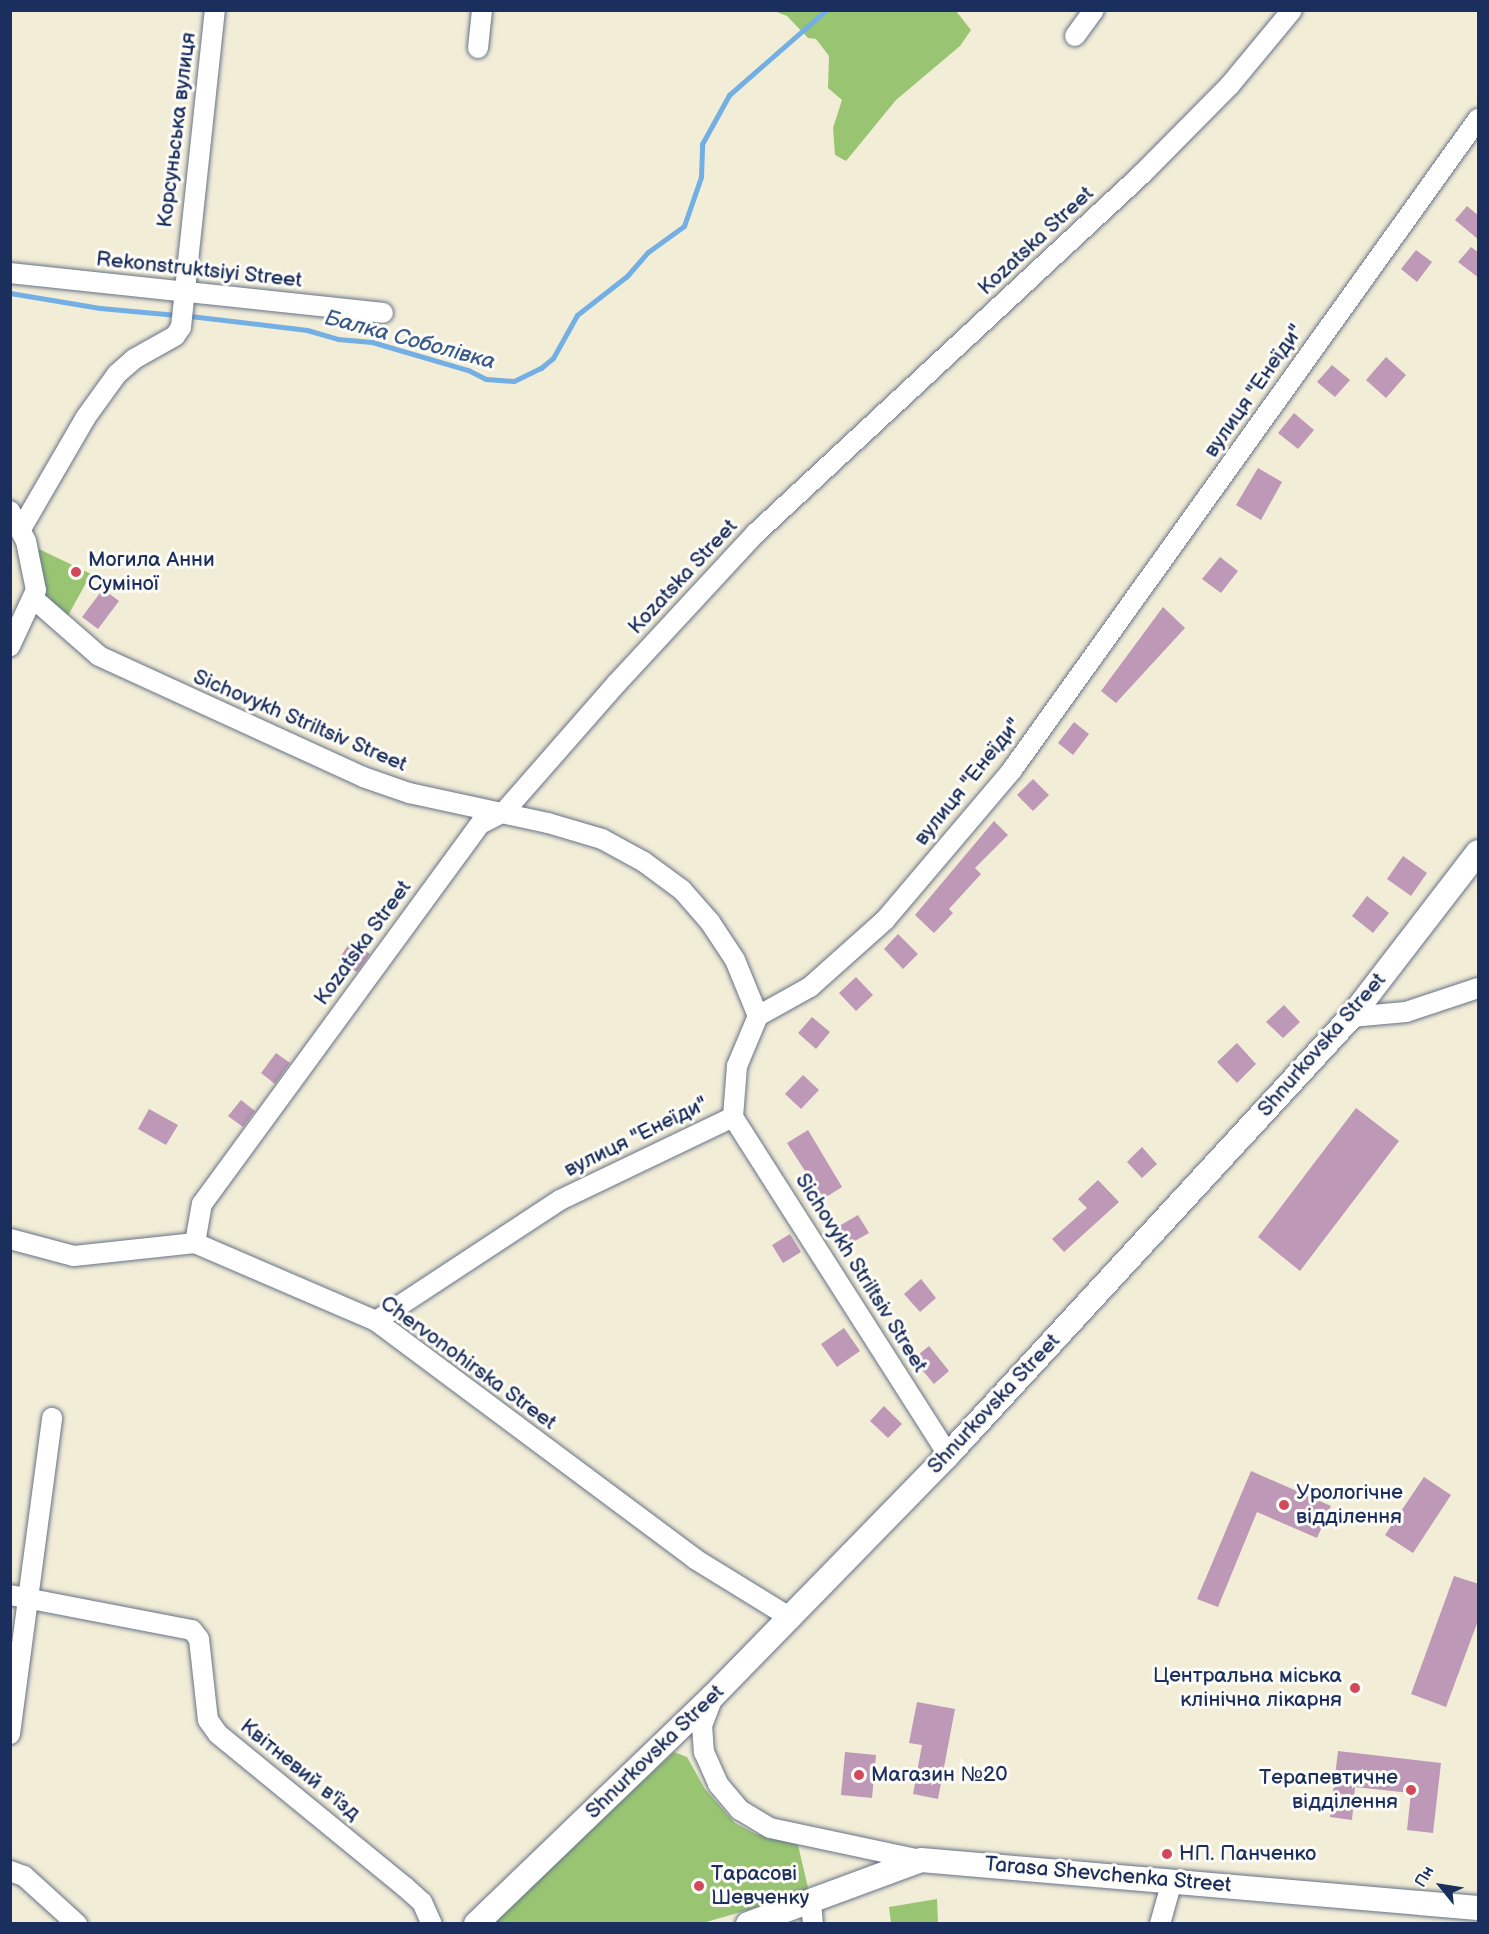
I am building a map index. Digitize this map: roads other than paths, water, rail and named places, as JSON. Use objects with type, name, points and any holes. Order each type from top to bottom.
[{"type":"street","name":"Корсуньська вулиця","points":[[21,529],[86,417],[117,374],[134,359],[175,336],[181,327],[182,290],[215,10]]},
{"type":"street","points":[[478,48],[482,10]]},
{"type":"street","points":[[1075,36],[1094,10]]},
{"type":"street","name":"Kozatska Street","points":[[195,1243],[202,1204],[480,824],[504,812],[617,683],[756,533],[1142,174],[1230,85],[1286,12]]},
{"type":"street","name":"вулиця \"Енеїди\"","points":[[376,1321],[560,1200],[734,1117],[737,1066],[758,1016],[810,987],[885,920],[1012,770],[1479,119]]},
{"type":"street","name":"Rekonstruktsiyi Street","points":[[10,273],[383,313]]},
{"type":"street","points":[[10,511],[21,529],[32,565],[34,599],[10,646]]},
{"type":"street","name":"Sichovykh Striltsiv Street","points":[[34,599],[85,646],[154,684],[372,780],[409,793],[504,812],[602,839],[682,890],[735,960],[758,1016]]},
{"type":"street","name":"Shnurkovska Street","points":[[476,1923],[713,1696],[948,1455],[1351,1017],[1479,852]]},
{"type":"street","points":[[1351,1017],[1406,1012],[1479,988]]},
{"type":"street","name":"Sichovykh Striltsiv Street","points":[[734,1117],[948,1455]]},
{"type":"street","name":"Chervonohirska Street","points":[[10,1239],[74,1256],[195,1243],[376,1321],[695,1559],[791,1618]]},
{"type":"street","points":[[10,1734],[20,1597],[52,1418]]},
{"type":"street","name":"Квітневий в'їзд","points":[[20,1597],[192,1630],[199,1639],[208,1720],[218,1734],[404,1886],[422,1902],[432,1923]]},
{"type":"street","points":[[713,1696],[702,1725],[704,1752],[718,1784],[740,1810],[770,1828],[921,1860]]},
{"type":"street","name":"Tarasa Shevchenka Street","points":[[748,1923],[812,1913],[921,1860],[1479,1908]]},
{"type":"street","points":[[10,1871],[24,1876],[77,1923]]},
{"type":"street","points":[[1160,1923],[1172,1881]]},
{"type":"waterway","name":"Балка Соболівка","points":[[190,316],[307,330],[338,339],[372,342],[468,370],[486,379],[514,381],[541,368],[553,358],[577,315],[627,276],[648,252],[684,226],[701,177],[702,144],[729,95],[826,10]]},
{"type":"waterway","name":"Балка Соболівка","points":[[10,293],[100,308],[177,315]]},
{"type":"place","name":"Могила Анни Суміної","points":[[76,572]]},
{"type":"place","name":"Урологічне відділення","points":[[1284,1505]]},
{"type":"place","name":"Центральна міська клінічна лікарня","points":[[1355,1688]]},
{"type":"place","name":"Магазин №20","points":[[859,1775]]},
{"type":"place","name":"Терапевтичне відділення","points":[[1411,1790]]},
{"type":"place","name":"НП. Панченко","points":[[1167,1854]]},
{"type":"place","name":"Тарасові Шевченку","points":[[699,1886]]}]
